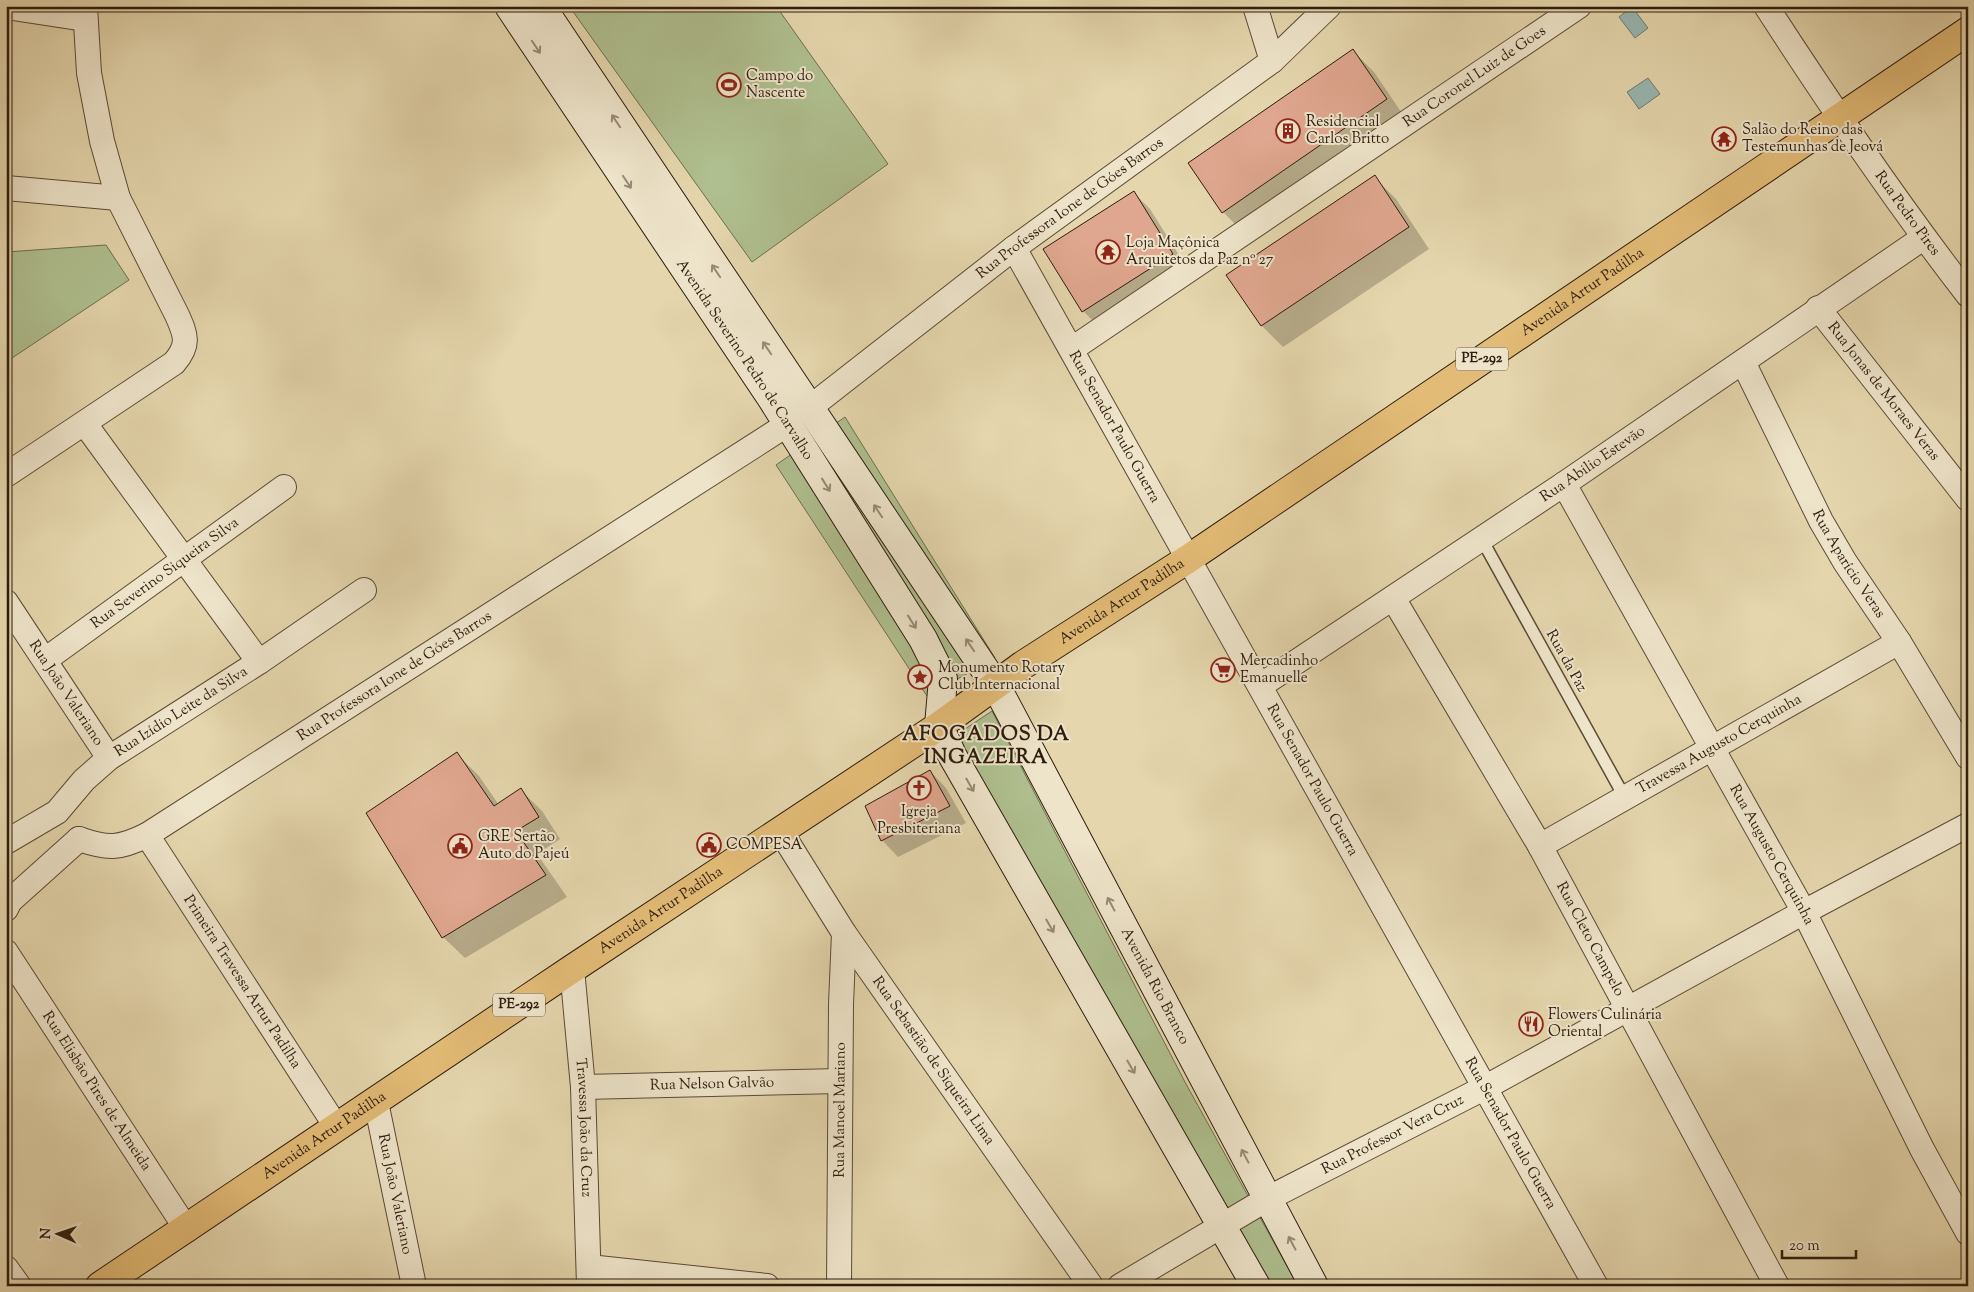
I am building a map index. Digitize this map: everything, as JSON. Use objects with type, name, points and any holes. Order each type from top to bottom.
[{"type":"main road","name":"Avenida Severino Pedro de Carvalho","points":[[509,6],[732,318],[798,416],[996,686]]},
{"type":"main road","name":"Avenida Severino Pedro de Carvalho","points":[[541,6],[732,318]]},
{"type":"main road","name":"Avenida Artur Padilha","points":[[100,1286],[187,1230],[572,968],[781,832],[939,726],[1023,665],[1188,559],[1838,117],[1968,31]]},
{"type":"main road","name":"Avenida Severino Pedro de Carvalho","points":[[798,416],[943,679],[944,689],[939,726]]},
{"type":"main road","name":"Avenida Rio Branco","points":[[996,686],[1314,1286]]},
{"type":"main road","points":[[939,726],[957,764],[1256,1286]]},
{"type":"street","points":[[1255,6],[1272,61]]},
{"type":"street","name":"Rua Professora Ione de Góes Barros","points":[[79,839],[101,846],[116,847],[129,844],[147,835],[798,416],[1014,248],[1272,61],[1328,6]]},
{"type":"street","name":"Rua Coronel Luiz de Goes","points":[[1072,349],[1579,6]]},
{"type":"street","name":"Rua Pedro Pires","points":[[1766,6],[1838,117],[1923,238],[1968,295]]},
{"type":"street","points":[[6,7],[85,13],[90,73],[102,141],[118,198],[177,315],[184,331],[186,343],[182,354],[174,363],[85,424],[6,474]]},
{"type":"street","points":[[6,188],[118,198]]},
{"type":"street","name":"Rua Abilio Estevão","points":[[1260,686],[1564,484],[1743,362],[1818,308],[1923,238]]},
{"type":"street","name":"Rua Senador Paulo Guerra","points":[[1014,248],[1596,1286]]},
{"type":"street","name":"Rua Jonas de Moraes Veras","points":[[1818,308],[1968,499]]},
{"type":"street","name":"Rua Aparício Veras","points":[[1743,362],[1794,470],[1845,562],[1899,642],[1968,757]]},
{"type":"street","points":[[85,424],[260,662]]},
{"type":"street","name":"Rua Augusto Cerquinha","points":[[1564,484],[1804,912],[1922,1149],[1968,1233]]},
{"type":"street","name":"Rua Severino Siqueira Silva","points":[[44,660],[184,561],[284,486]]},
{"type":"street","name":"Rua Izídio Leite da Silva","points":[[6,842],[57,812],[84,780],[109,758],[260,662],[364,590]]},
{"type":"street","name":"Rua Cleto Campelo","points":[[1393,598],[1540,846],[1629,1008],[1777,1286]]},
{"type":"street","name":"Rua João Valeriano","points":[[6,602],[109,758]]},
{"type":"street","name":"Travessa Augusto Cerquinha","points":[[1540,846],[1899,642]]},
{"type":"street","points":[[6,908],[10,901],[79,839],[57,812]]},
{"type":"street","name":"Rua Professor Vera Cruz","points":[[1120,1286],[1267,1199],[1486,1087],[1804,912],[1968,826]]},
{"type":"street","name":"Rua Sebastião de Siqueira Lima","points":[[781,832],[844,933],[1091,1286]]},
{"type":"street","name":"Primeira Travessa Artur Padilha","points":[[147,835],[337,1128]]},
{"type":"street","name":"Rua Manoel Mariano","points":[[839,1286],[840,1081],[844,933]]},
{"type":"street","name":"Rua Elisbão Pires de Almeida","points":[[6,952],[187,1230]]},
{"type":"street","name":"Travessa João da Cruz","points":[[572,968],[583,1087],[589,1276]]},
{"type":"street","name":"Rua Nelson Galvão","points":[[583,1087],[840,1081]]},
{"type":"street","name":"Rua João Valeriano","points":[[376,1102],[414,1286]]},
{"type":"street","points":[[6,1268],[19,1286]]},
{"type":"street","points":[[589,1276],[767,1286]]},
{"type":"lane","name":"Rua da Paz","points":[[1481,538],[1625,798]]},
{"type":"green space","name":"Campo do Nascente","points":[[569,6],[776,6],[888,164],[752,262]]},
{"type":"green space","points":[[106,245],[129,280],[6,362],[6,252]]},
{"type":"green space","points":[[845,417],[995,658],[927,696],[776,465]]},
{"type":"green space","points":[[992,711],[1186,1084],[1298,1286],[1270,1286],[956,735]]},
{"type":"water","points":[[1632,7],[1648,28],[1635,38],[1619,17]]},
{"type":"water","points":[[1648,78],[1660,94],[1639,109],[1627,92]]},
{"type":"building","name":"Residencial Carlos Britto","points":[[1353,49],[1387,99],[1222,213],[1188,163]]},
{"type":"building","name":"Residencial Carlos Britto","points":[[1375,175],[1409,227],[1261,326],[1226,275]]},
{"type":"building","name":"Loja Maçônica Arquitetos da Paz nº 27","points":[[1134,191],[1173,254],[1082,312],[1043,249]]},
{"type":"building","name":"GRE Sertão Auto do Pajeú","points":[[457,752],[494,806],[521,788],[539,817],[516,831],[546,875],[442,938],[366,813]]},
{"type":"building","name":"Igreja Presbiteriana","points":[[930,770],[950,806],[881,841],[865,806]]},
{"type":"place","name":"Campo do Nascente","points":[[729,85]]},
{"type":"place","name":"Residencial Carlos Britto","points":[[1288,131]]},
{"type":"place","name":"Salão do Reino das Testemunhas de Jeová","points":[[1724,139]]},
{"type":"place","name":"Loja Maçônica Arquitetos da Paz nº 27","points":[[1108,252]]},
{"type":"place","name":"Mercadinho Emanuelle","points":[[1223,670]]},
{"type":"place","name":"Monumento Rotary Club Internacional","points":[[920,677]]},
{"type":"place","name":"Igreja Presbiteriana","points":[[919,788]]},
{"type":"place","name":"COMPESA","points":[[709,845]]},
{"type":"place","name":"GRE Sertão Auto do Pajeú","points":[[460,846]]},
{"type":"place","name":"Flowers Culinária Oriental","points":[[1531,1024]]},
{"type":"district","name":"AFOGADOS DA INGAZEIRA","points":[[986,746]]}]
